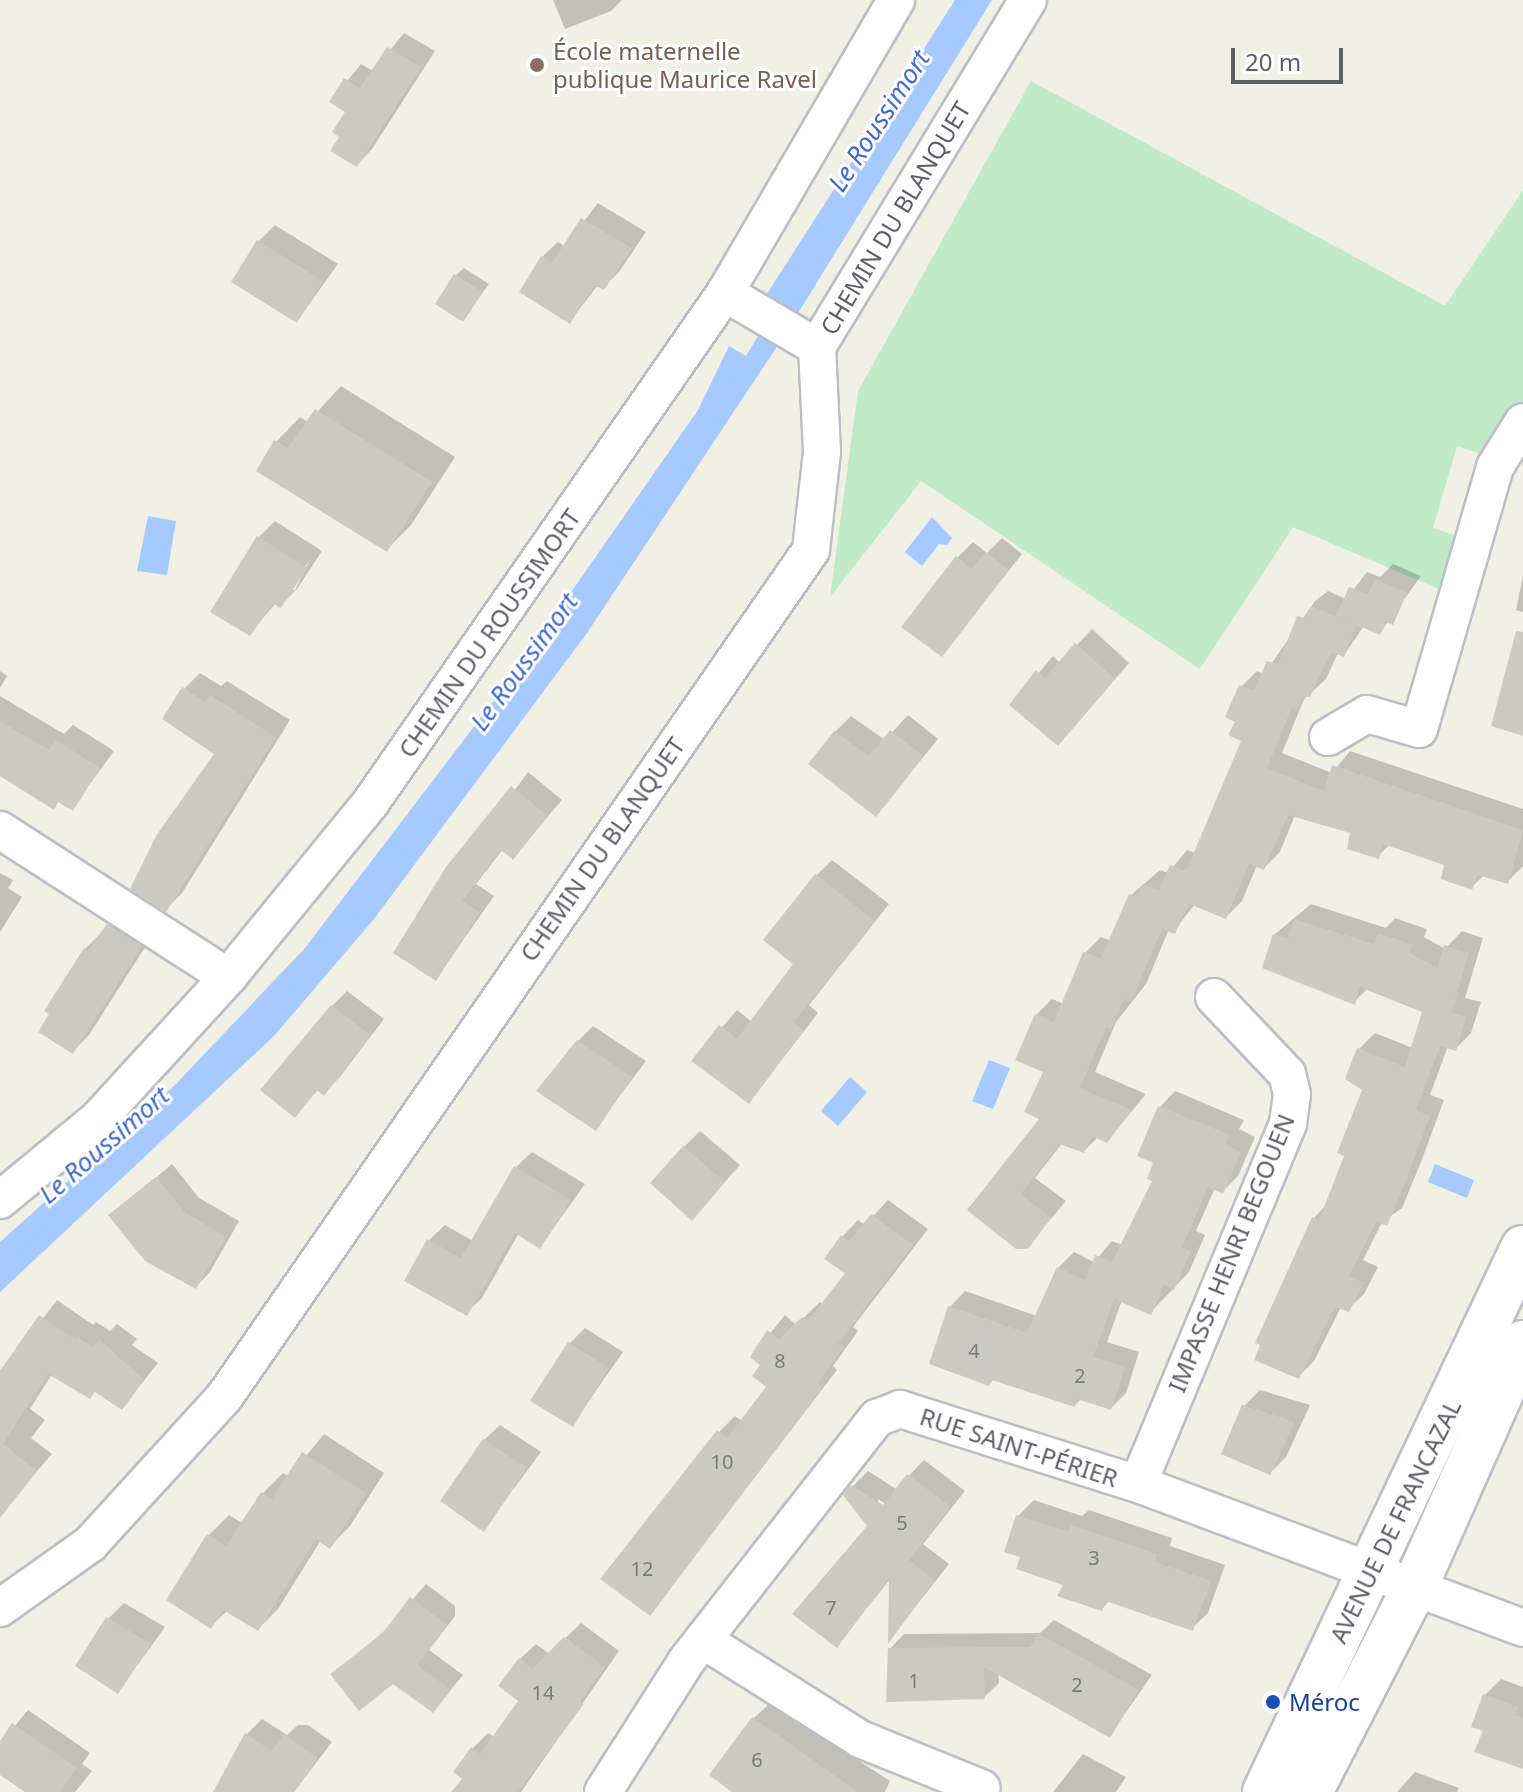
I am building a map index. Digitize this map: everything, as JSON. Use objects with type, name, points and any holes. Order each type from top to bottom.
[{"type":"main road","name":"AVENUE DE FRANCAZAL","points":[[1265,1792],[1523,1248]]},
{"type":"main road","name":"AVENUE DE FRANCAZAL","points":[[1310,1792],[1415,1587],[1523,1343]]},
{"type":"street","name":"CHEMIN DU ROUSSIMORT","points":[[0,1200],[98,1119],[228,977],[371,802],[725,293],[896,0]]},
{"type":"street","name":"CHEMIN DU BLANQUET","points":[[0,1608],[90,1544],[225,1396],[811,550],[822,452],[817,347],[1028,0]]},
{"type":"street","points":[[725,293],[817,347]]},
{"type":"street","points":[[1328,737],[1367,714],[1419,729],[1495,467],[1523,422]]},
{"type":"street","points":[[0,830],[228,977]]},
{"type":"street","name":"IMPASSE HENRI BEGOUEN","points":[[1138,1484],[1288,1123],[1292,1094],[1287,1074],[1214,997]]},
{"type":"street","name":"RUE SAINT-PÉRIER","points":[[603,1792],[703,1640],[877,1418],[900,1409],[1138,1484],[1523,1628]]},
{"type":"street","points":[[703,1640],[860,1739],[981,1788]]},
{"type":"green space","points":[[1031,81],[1445,306],[1523,190],[1523,403],[1502,421],[1484,455],[1457,446],[1433,528],[1457,536],[1441,590],[1293,527],[1200,669],[921,481],[830,597],[858,391]]},
{"type":"water","name":"Le Roussimort","points":[[955,0],[992,0],[780,342],[587,633],[374,919],[274,1036],[0,1292],[0,1242],[175,1085],[305,948],[512,677],[698,410],[729,346],[746,356],[761,331],[765,297]]},
{"type":"water","points":[[148,516],[176,521],[167,575],[137,571]]},
{"type":"water","points":[[932,517],[952,538],[947,545],[939,544],[922,566],[905,552]]},
{"type":"water","points":[[989,1060],[1010,1068],[993,1109],[972,1101]]},
{"type":"water","points":[[850,1077],[867,1092],[838,1126],[821,1111]]},
{"type":"water","points":[[1435,1164],[1474,1180],[1467,1198],[1428,1182]]},
{"type":"building","points":[[387,47],[421,67],[357,167],[330,151],[339,137],[332,132],[345,112],[329,102],[344,78],[360,88]]},
{"type":"building","points":[[581,218],[632,248],[604,290],[594,285],[570,324],[519,292],[541,256],[552,263]]},
{"type":"building","points":[[257,240],[323,281],[297,323],[231,282]]},
{"type":"building","points":[[454,274],[483,292],[463,322],[435,304]]},
{"type":"building","points":[[315,409],[432,482],[387,552],[256,471],[274,440],[288,448]]},
{"type":"building","points":[[257,536],[307,568],[281,608],[273,604],[250,636],[210,612]]},
{"type":"building","points":[[985,552],[1009,570],[942,657],[901,627],[956,556],[972,569]]},
{"type":"building","points":[[1375,579],[1407,593],[1393,625],[1386,622],[1380,635],[1336,616],[1349,587],[1368,594]]},
{"type":"building","points":[[1311,606],[1357,625],[1344,657],[1331,652],[1310,697],[1303,696],[1297,709],[1292,707],[1267,768],[1324,791],[1332,765],[1523,830],[1508,884],[1478,875],[1472,890],[1441,879],[1444,865],[1383,844],[1379,859],[1347,849],[1350,833],[1288,815],[1264,870],[1249,864],[1226,919],[1189,904],[1175,934],[1162,929],[1131,1002],[1124,999],[1111,1029],[1106,1027],[1080,1088],[1132,1110],[1107,1143],[1092,1136],[1084,1153],[1060,1144],[1021,1194],[1051,1218],[1028,1249],[1016,1249],[967,1210],[1039,1119],[1024,1112],[1043,1072],[1015,1060],[1035,1014],[1054,1022],[1083,952],[1101,958],[1129,894],[1137,897],[1143,884],[1159,891],[1170,865],[1186,871],[1241,741],[1228,735],[1235,722],[1225,717],[1239,685],[1254,691],[1267,661],[1278,664],[1297,616],[1305,618]]},
{"type":"building","points":[[1516,631],[1523,632],[1523,736],[1491,726]]},
{"type":"building","points":[[1075,643],[1115,679],[1058,746],[1009,705],[1036,670],[1045,678]]},
{"type":"building","points":[[182,687],[205,702],[210,695],[276,737],[166,912],[130,889],[156,836],[214,754],[162,719]]},
{"type":"building","points":[[0,721],[49,750],[56,740],[100,768],[73,811],[58,802],[54,810],[0,776]]},
{"type":"building","points":[[890,730],[924,756],[876,817],[808,764],[834,731],[869,756]]},
{"type":"building","points":[[511,786],[548,816],[513,860],[501,850],[462,901],[480,912],[436,981],[393,953],[446,867]]},
{"type":"building","points":[[815,874],[875,921],[794,1022],[804,1030],[749,1104],[691,1061],[719,1025],[737,1039],[793,964],[763,940]]},
{"type":"building","points":[[1294,919],[1374,944],[1378,933],[1393,938],[1413,945],[1409,953],[1437,968],[1444,945],[1469,953],[1451,1013],[1466,1017],[1456,1051],[1440,1046],[1416,1110],[1430,1116],[1406,1180],[1387,1226],[1376,1222],[1349,1276],[1364,1283],[1349,1312],[1335,1307],[1299,1379],[1254,1360],[1260,1345],[1255,1343],[1312,1217],[1319,1220],[1344,1156],[1337,1153],[1362,1090],[1345,1079],[1357,1048],[1405,1067],[1422,1012],[1360,987],[1355,1005],[1262,968],[1273,934],[1288,939]]},
{"type":"building","points":[[107,924],[142,946],[73,1054],[38,1032],[49,1014],[44,1011],[84,948],[88,951]]},
{"type":"building","points":[[331,1005],[371,1035],[324,1096],[317,1090],[295,1118],[260,1090]]},
{"type":"building","points":[[577,1040],[632,1077],[596,1131],[536,1091]]},
{"type":"building","points":[[1158,1106],[1230,1135],[1225,1145],[1241,1152],[1223,1194],[1208,1187],[1182,1247],[1191,1251],[1174,1290],[1164,1285],[1151,1315],[1114,1299],[1093,1357],[1125,1367],[1111,1410],[1077,1399],[1075,1407],[992,1380],[989,1386],[929,1364],[948,1306],[1027,1333],[1057,1267],[1085,1280],[1095,1255],[1112,1262],[1152,1181],[1147,1179],[1153,1163],[1137,1156]]},
{"type":"building","points":[[683,1146],[725,1182],[692,1221],[650,1183]]},
{"type":"building","points":[[514,1166],[571,1200],[540,1249],[515,1233],[467,1316],[404,1281],[427,1239],[461,1258]]},
{"type":"building","points":[[156,1177],[185,1212],[226,1237],[196,1289],[145,1261],[108,1215]]},
{"type":"building","points":[[871,1214],[913,1245],[838,1344],[843,1348],[818,1383],[823,1387],[650,1616],[600,1579],[717,1430],[727,1438],[766,1387],[752,1376],[760,1365],[750,1357],[767,1330],[779,1339],[802,1317],[808,1321],[845,1273],[824,1259],[841,1235],[849,1241]]},
{"type":"building","points":[[39,1315],[76,1340],[78,1337],[93,1347],[99,1339],[144,1380],[122,1410],[95,1392],[90,1399],[48,1374],[3,1444],[37,1471],[0,1518],[0,1371]]},
{"type":"building","points":[[568,1342],[609,1368],[573,1427],[530,1401]]},
{"type":"building","points":[[1242,1405],[1295,1422],[1270,1475],[1221,1454]]},
{"type":"building","points":[[483,1439],[527,1468],[484,1532],[440,1501]]},
{"type":"building","points":[[302,1452],[366,1493],[330,1549],[316,1539],[258,1631],[223,1610],[211,1629],[166,1600],[207,1534],[226,1546],[261,1492],[272,1499]]},
{"type":"building","points":[[907,1474],[951,1507],[909,1560],[935,1580],[888,1644],[889,1578],[837,1648],[792,1614],[867,1526],[843,1495],[851,1485],[883,1505]]},
{"type":"building","points":[[1016,1515],[1069,1532],[1071,1525],[1157,1554],[1155,1562],[1211,1581],[1193,1631],[1106,1601],[1102,1611],[1057,1596],[1063,1585],[1016,1569],[1020,1557],[1004,1552]]},
{"type":"building","points":[[410,1597],[447,1625],[417,1665],[451,1690],[433,1713],[393,1684],[359,1711],[330,1674],[381,1635]]},
{"type":"building","points":[[106,1617],[151,1644],[118,1694],[75,1666]]},
{"type":"building","points":[[1038,1633],[1139,1690],[1110,1738],[984,1667],[985,1699],[886,1702],[888,1648],[1030,1647]]},
{"type":"building","points":[[564,1637],[605,1667],[580,1701],[584,1704],[518,1792],[451,1792],[462,1779],[453,1772],[471,1747],[480,1754],[518,1701],[498,1686],[519,1658],[532,1669]]},
{"type":"building","points":[[1483,1694],[1518,1707],[1515,1715],[1523,1718],[1523,1769],[1474,1752],[1483,1731],[1471,1727]]},
{"type":"building","points":[[752,1717],[858,1792],[732,1792],[709,1775]]},
{"type":"building","points":[[12,1723],[77,1768],[60,1792],[25,1792],[0,1775],[0,1741]]},
{"type":"building","points":[[245,1733],[272,1751],[284,1734],[318,1758],[294,1792],[213,1792]]},
{"type":"place","name":"École maternelle publique Maurice Ravel","points":[[537,65]]},
{"type":"place","name":"Méroc","points":[[1273,1702]]}]
